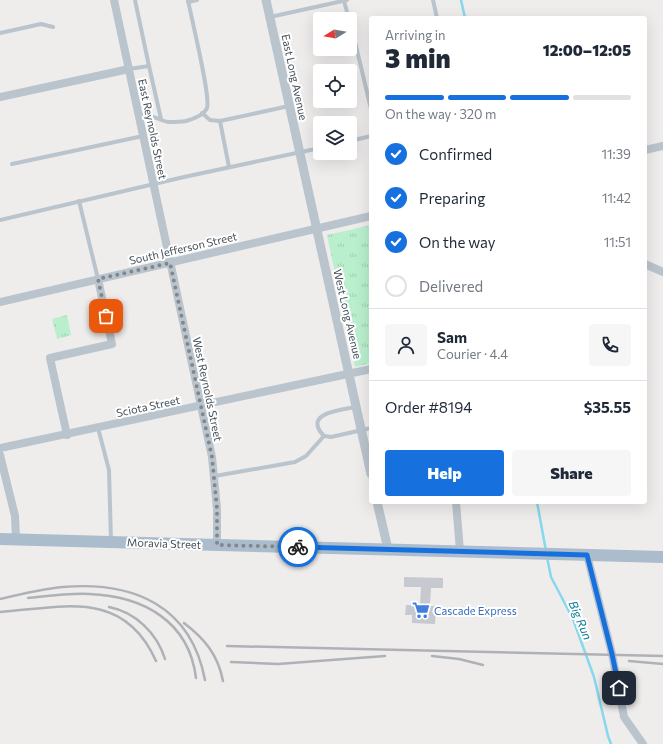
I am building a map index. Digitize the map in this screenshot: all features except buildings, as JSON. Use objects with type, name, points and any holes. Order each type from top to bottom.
[{"type":"main road","name":"Moravia Street","points":[[0,539],[663,557]]},
{"type":"street","name":"East Reynolds Street","points":[[114,0],[170,263]]},
{"type":"street","name":"East Long Avenue","points":[[266,0],[316,229]]},
{"type":"street","points":[[0,97],[129,69]]},
{"type":"street","points":[[647,150],[663,146]]},
{"type":"street","name":"South Jefferson Street","points":[[0,302],[369,216]]},
{"type":"street","name":"West Long Avenue","points":[[316,229],[369,464]]},
{"type":"street","name":"West Reynolds Street","points":[[170,263],[215,476],[217,545]]},
{"type":"street","points":[[647,265],[663,272]]},
{"type":"street","points":[[67,435],[50,358],[112,344],[98,279]]},
{"type":"street","name":"Sciota Street","points":[[0,448],[67,435],[369,369]]},
{"type":"street","points":[[0,455],[15,516],[16,539]]},
{"type":"street","points":[[377,504],[388,549]]},
{"type":"street","points":[[456,504],[460,551]]},
{"type":"street","points":[[587,555],[612,654],[624,717],[643,744]]},
{"type":"lane","points":[[135,0],[161,119]]},
{"type":"lane","points":[[139,115],[145,114],[168,122],[185,121],[193,119],[202,113],[207,107],[207,92],[188,1],[197,0]]},
{"type":"lane","points":[[270,17],[346,0],[348,12]]},
{"type":"lane","points":[[433,0],[437,16]]},
{"type":"lane","points":[[0,33],[43,24],[53,27]]},
{"type":"lane","points":[[357,50],[369,101]]},
{"type":"lane","points":[[129,69],[149,66]]},
{"type":"lane","points":[[202,113],[210,120],[220,121],[289,106]]},
{"type":"lane","points":[[220,121],[229,167]]},
{"type":"lane","points":[[12,164],[143,136]]},
{"type":"lane","points":[[357,139],[369,136]]},
{"type":"lane","points":[[0,220],[229,167],[313,149]]},
{"type":"lane","points":[[79,201],[98,279]]},
{"type":"lane","points":[[356,407],[326,413],[319,418],[317,423],[318,430],[324,436],[331,437],[369,428]]},
{"type":"lane","points":[[98,428],[109,470],[111,542]]},
{"type":"lane","points":[[215,476],[295,462],[306,456],[324,436]]},
{"type":"green space","points":[[369,225],[369,364],[355,367],[327,235]]},
{"type":"green space","points":[[67,315],[71,335],[57,339],[52,319]]},
{"type":"waterway","name":"Big Run","points":[[461,0],[465,16]]},
{"type":"waterway","name":"Big Run","points":[[537,504],[546,551]]},
{"type":"waterway","name":"Big Run","points":[[547,557],[551,577],[573,619],[594,677],[611,744]]},
{"type":"railway","points":[[0,599],[39,590],[89,586],[135,594],[155,604],[173,616],[187,633],[198,655],[205,680]]},
{"type":"railway","points":[[28,598],[66,594],[89,594],[128,600],[145,606],[160,615],[173,627],[184,641],[192,658],[196,678]]},
{"type":"railway","points":[[0,612],[69,606],[90,608],[109,613],[127,622],[143,638],[156,661]]},
{"type":"railway","points":[[109,607],[128,614],[144,625],[157,641],[165,659]]},
{"type":"railway","points":[[184,623],[210,648],[218,663],[223,681]]},
{"type":"railway","points":[[227,646],[663,656]]},
{"type":"railway","points":[[231,662],[278,664],[385,656]]},
{"type":"railway","points":[[432,656],[459,659],[483,665]]},
{"type":"railway","points":[[629,661],[663,664]]},
{"type":"way so far","points":[[106,316],[98,279],[170,263],[212,457],[218,525],[217,545],[298,547]]},
{"type":"place","name":"Cascade Express","points":[[421,610]]},
{"type":"route","points":[[298,547],[587,555],[619,688]]}]
